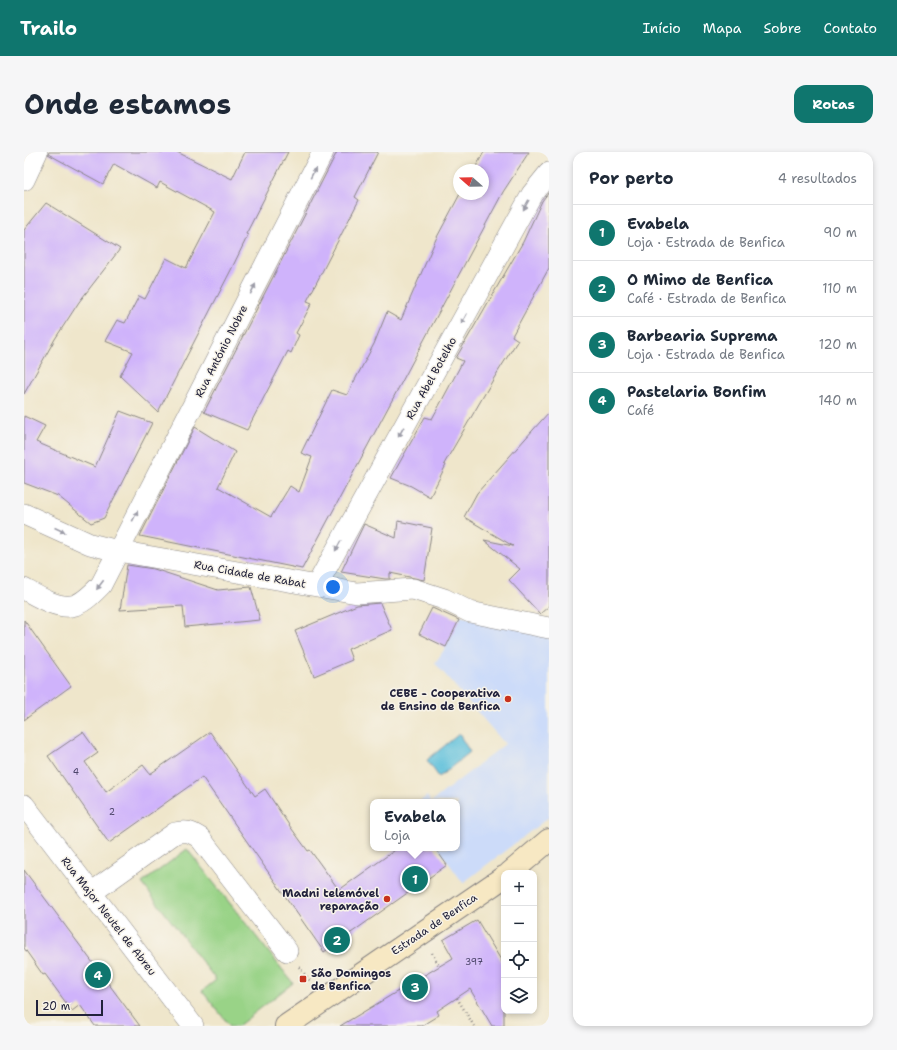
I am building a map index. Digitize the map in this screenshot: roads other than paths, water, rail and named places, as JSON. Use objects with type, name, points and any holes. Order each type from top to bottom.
[{"type":"street","points":[[24,180],[37,152]]},
{"type":"street","name":"Rua António Nobre","points":[[24,589],[47,602],[71,606],[88,598],[101,585],[324,152]]},
{"type":"street","name":"Rua Abel Botelho","points":[[317,585],[532,194],[549,173]]},
{"type":"street","name":"Rua Cidade de Rabat","points":[[24,514],[90,544],[118,551],[357,593],[413,589],[444,599],[470,612],[549,628]]},
{"type":"street","name":"Rua Major Neutel de Abreu","points":[[24,805],[193,1026]]},
{"type":"street","points":[[91,893],[175,833],[184,831],[192,832],[200,838],[287,951]]},
{"type":"street","points":[[514,870],[549,840]]},
{"type":"street","name":"Estrada de Benfica","points":[[286,1026],[501,879]]},
{"type":"water","points":[[459,734],[470,752],[439,777],[427,760]]},
{"type":"place","name":"CEBE - Cooperativa de Ensino de Benfica","points":[[508,699]]},
{"type":"place","name":"Evabela","points":[[415,879]]},
{"type":"place","name":"Madni telemóvel reparação","points":[[387,899]]},
{"type":"place","name":"O Mimo de Benfica","points":[[337,940]]},
{"type":"place","name":"Pastelaria Bonfim","points":[[98,975]]},
{"type":"place","name":"São Domingos de Benfica","points":[[303,979]]},
{"type":"place","name":"Barbearia Suprema","points":[[415,987]]}]
